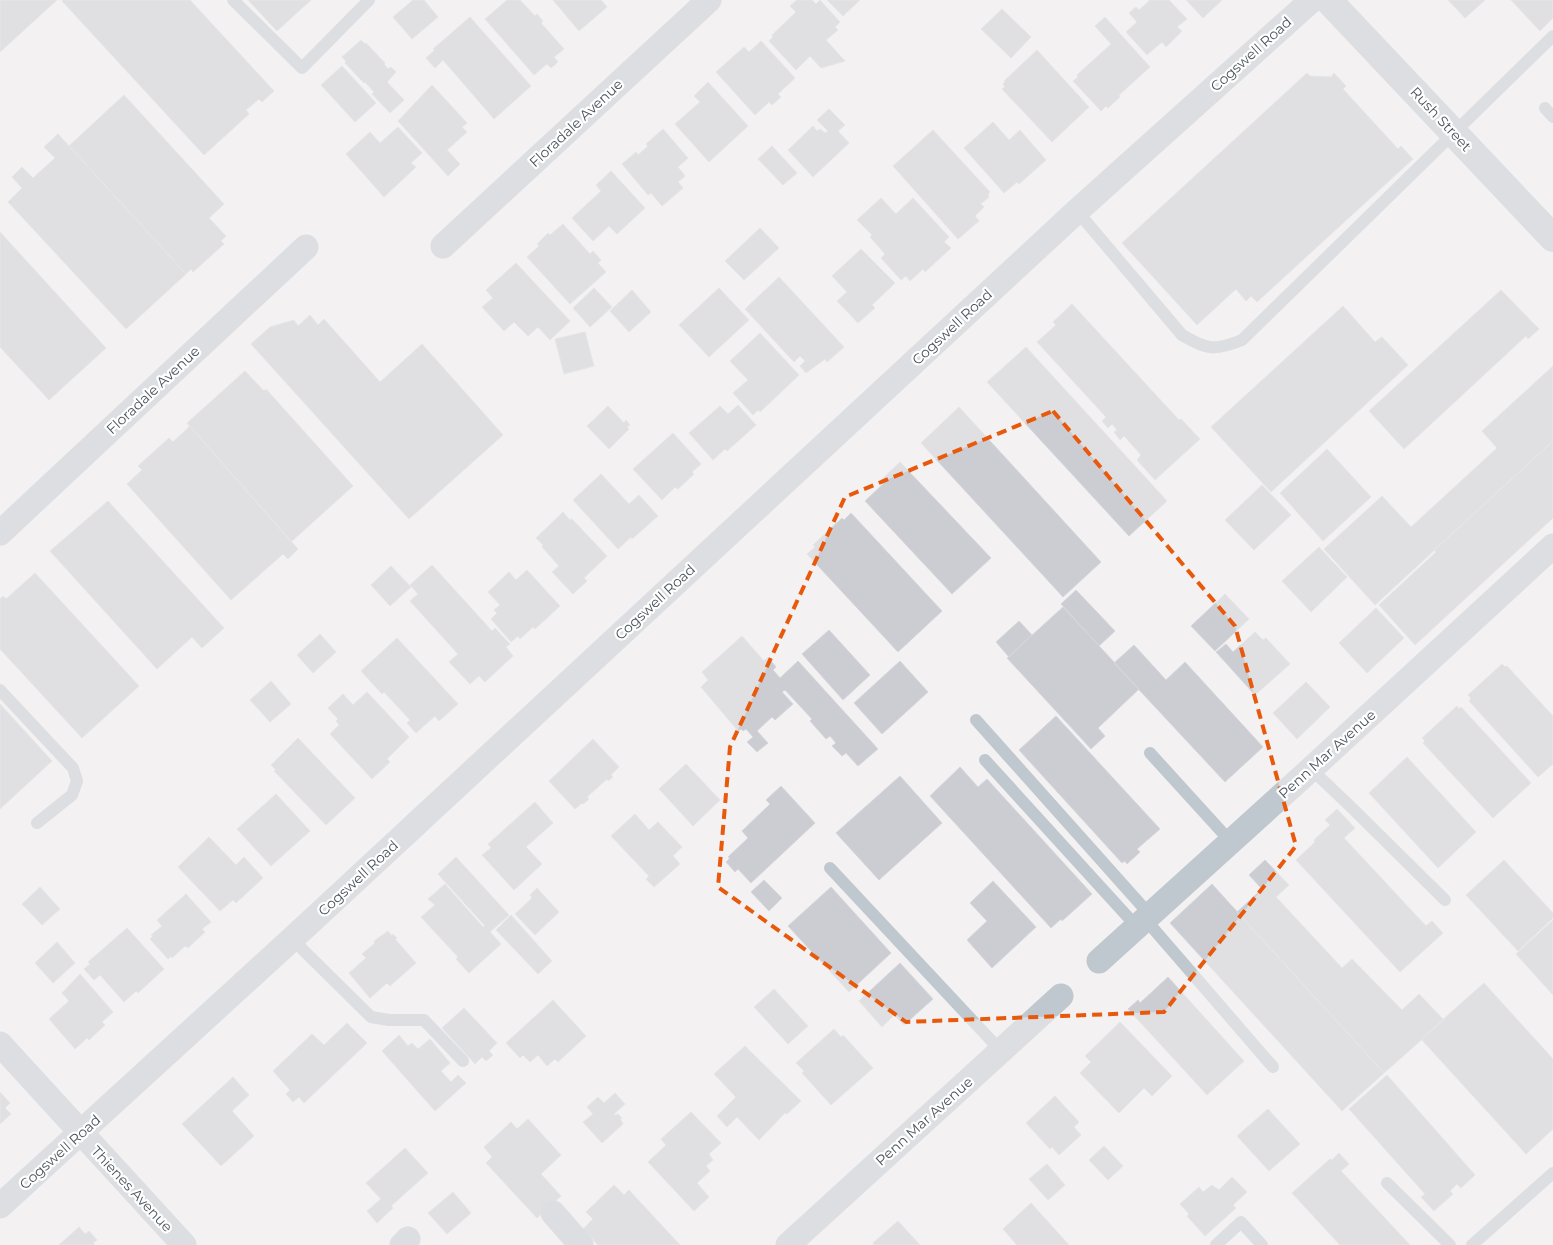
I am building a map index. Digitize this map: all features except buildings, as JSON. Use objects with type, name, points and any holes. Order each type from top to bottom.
[{"type":"street","name":"Floradale Avenue","points":[[443,246],[709,0]]},
{"type":"street","name":"Rush Street","points":[[1325,0],[1553,238]]},
{"type":"street","name":"Cogswell Road","points":[[0,1206],[292,939],[1077,211],[1325,0]]},
{"type":"street","name":"Floradale Avenue","points":[[0,533],[306,247]]},
{"type":"street","name":"Penn Mar Avenue","points":[[1099,961],[1311,770],[1553,546]]},
{"type":"street","name":"Penn Mar Avenue","points":[[788,1245],[1061,996]]},
{"type":"street","name":"Thienes Avenue","points":[[0,1044],[184,1245]]},
{"type":"street","points":[[553,1213],[581,1245]]},
{"type":"lane","points":[[233,0],[302,68],[368,0]]},
{"type":"lane","points":[[1077,211],[1182,335],[1201,346],[1222,348],[1242,340],[1553,36]]},
{"type":"lane","points":[[0,690],[73,768],[77,781],[72,796],[37,823]]},
{"type":"lane","points":[[976,720],[1144,920],[1273,1067]]},
{"type":"lane","points":[[1150,753],[1231,842]]},
{"type":"lane","points":[[985,760],[1144,920]]},
{"type":"lane","points":[[1311,770],[1445,900]]},
{"type":"lane","points":[[830,868],[1001,1051]]},
{"type":"lane","points":[[292,939],[372,1017],[389,1020],[424,1020],[463,1061]]},
{"type":"lane","points":[[1472,1245],[1553,1174]]},
{"type":"lane","points":[[1387,1183],[1450,1245]]},
{"type":"lane","points":[[1216,1245],[1241,1222],[1262,1245]]},
{"type":"highlighted area","points":[[1053,411],[1235,626],[1296,846],[1164,1012],[906,1022],[718,887],[730,747],[845,497]]}]
